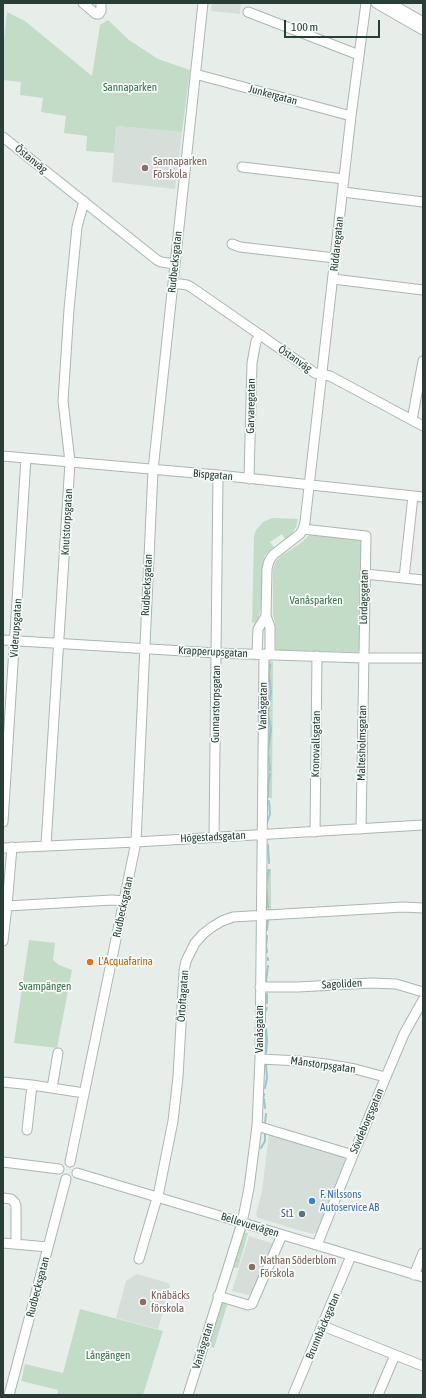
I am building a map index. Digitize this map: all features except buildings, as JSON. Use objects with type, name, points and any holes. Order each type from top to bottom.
[{"type":"street","points":[[83,3],[93,12],[99,14],[101,11],[101,3]]},
{"type":"street","name":"Rudbecksgatan","points":[[70,1162],[136,842],[153,470],[203,3]]},
{"type":"street","name":"Riddaregatan","points":[[310,485],[351,116],[366,3]]},
{"type":"street","points":[[376,3],[423,30]]},
{"type":"street","points":[[390,3],[423,22]]},
{"type":"street","points":[[248,12],[359,55]]},
{"type":"street","name":"Junkergatan","points":[[196,74],[351,116]]},
{"type":"street","name":"Östanväg","points":[[3,137],[157,260],[175,264]]},
{"type":"street","points":[[242,168],[344,179]]},
{"type":"street","points":[[343,192],[423,202]]},
{"type":"street","name":"Knutstorpsgatan","points":[[46,845],[60,644],[70,462],[63,401],[77,227],[84,201]]},
{"type":"street","points":[[232,244],[240,247],[335,258]]},
{"type":"street","points":[[333,279],[423,290]]},
{"type":"street","name":"Östanväg","points":[[173,283],[192,287],[315,372],[330,376],[423,426]]},
{"type":"street","name":"Garvaregatan","points":[[249,479],[252,363],[256,341],[261,335]]},
{"type":"street","points":[[412,420],[421,384],[423,361]]},
{"type":"street","name":"Bispgatan","points":[[3,456],[218,475],[423,497]]},
{"type":"street","name":"Viderupsgatan","points":[[3,822],[26,458]]},
{"type":"street","name":"Gunnarstorpsgatan","points":[[214,837],[218,475]]},
{"type":"street","points":[[264,654],[258,629],[266,616],[266,576],[269,561],[273,555],[294,540],[303,529],[310,485]]},
{"type":"street","points":[[404,578],[413,496]]},
{"type":"street","name":"Lördagsgatan","points":[[303,529],[366,536],[363,658]]},
{"type":"street","points":[[365,574],[423,580]]},
{"type":"street","name":"Krapperupsgatan","points":[[3,640],[216,653],[363,658],[423,658]]},
{"type":"street","name":"Vanåsgatan","points":[[188,1395],[242,1223],[250,1188],[257,1126],[260,1059],[264,654]]},
{"type":"street","name":"Kronovallsgatan","points":[[315,832],[317,656]]},
{"type":"street","name":"Maltesholmsgatan","points":[[361,829],[363,658]]},
{"type":"street","name":"Högestadsgatan","points":[[7,847],[136,842],[423,825]]},
{"type":"street","points":[[3,941],[7,906],[7,847]]},
{"type":"street","points":[[7,906],[112,900],[124,901]]},
{"type":"street","name":"Örtoftagatan","points":[[139,1259],[158,1197],[173,1121],[178,1077],[183,982],[186,961],[195,944],[203,934],[222,921],[233,917],[403,907],[423,908]]},
{"type":"street","name":"Sagoliden","points":[[260,987],[298,987],[371,983],[396,984],[423,992]]},
{"type":"street","name":"Sövdeborgsgatan","points":[[317,1245],[352,1155],[385,1077],[404,1034],[423,1000]]},
{"type":"street","points":[[52,1088],[58,1053]]},
{"type":"street","name":"Månstorpsgatan","points":[[260,1059],[326,1064],[355,1069],[385,1077]]},
{"type":"street","points":[[3,1082],[84,1093]]},
{"type":"street","points":[[27,1130],[32,1085]]},
{"type":"street","points":[[257,1126],[352,1155]]},
{"type":"street","points":[[3,1162],[59,1169]]},
{"type":"street","points":[[70,1162],[76,1167],[77,1173],[74,1177],[66,1179],[61,1176],[59,1169],[63,1163],[70,1162]]},
{"type":"street","name":"Bellevuevägen","points":[[77,1173],[419,1276]]},
{"type":"street","name":"Rudbecksgatan","points":[[9,1395],[66,1179]]},
{"type":"street","points":[[3,1198],[11,1199],[16,1206],[16,1243]]},
{"type":"street","points":[[218,1296],[248,1305],[252,1304],[282,1235]]},
{"type":"street","points":[[3,1243],[48,1247]]},
{"type":"street","points":[[419,1276],[423,1253]]},
{"type":"street","name":"Brunnbäcksgatan","points":[[293,1395],[351,1256]]},
{"type":"street","points":[[323,1326],[423,1366]]},
{"type":"street","points":[[378,1395],[395,1355]]},
{"type":"shaded area","points":[[212,3],[241,3],[240,14],[211,11]]},
{"type":"shaded area","name":"Sannaparken Förskola","points":[[116,126],[182,132],[175,189],[112,182]]},
{"type":"shaded area","points":[[269,1134],[344,1156],[346,1161],[317,1232],[312,1234],[258,1218],[256,1214],[262,1191]]},
{"type":"shaded area","name":"Nathan Söderblom Förskola","points":[[249,1236],[274,1244],[252,1296],[232,1291]]},
{"type":"shaded area","name":"Knäbäcks förskola","points":[[137,1274],[168,1283],[170,1286],[158,1329],[116,1318],[126,1281]]},
{"type":"green space","name":"Sannaparken","points":[[7,12],[25,21],[92,76],[100,25],[108,20],[129,40],[158,59],[190,70],[182,132],[116,126],[114,153],[86,151],[87,136],[64,133],[66,116],[41,112],[43,98],[20,95],[21,82],[3,80],[3,49]]},
{"type":"green space","points":[[272,518],[298,519],[296,527],[291,535],[285,539],[282,534],[270,542],[274,547],[264,557],[261,607],[259,616],[257,622],[252,623],[254,536],[256,530],[263,522]]},
{"type":"green space","name":"Vanåsparken","points":[[310,534],[361,540],[360,648],[357,652],[276,650],[275,622],[273,615],[274,566],[276,561],[281,556],[301,543]]},
{"type":"green space","points":[[268,662],[273,662],[272,798],[266,798]]},
{"type":"green space","points":[[265,869],[271,869],[271,912],[265,909]]},
{"type":"green space","name":"Svampängen","points":[[29,940],[55,943],[53,960],[59,965],[72,970],[57,1048],[14,1043]]},
{"type":"green space","points":[[243,1232],[248,1233],[238,1268],[232,1267]]},
{"type":"green space","points":[[228,1302],[214,1348],[208,1346],[220,1304]]},
{"type":"green space","name":"Långängen","points":[[80,1309],[163,1331],[143,1395],[57,1395],[58,1390],[21,1381],[25,1364],[63,1373]]},
{"type":"waterway","points":[[268,663],[270,665],[269,675],[271,691],[268,714],[271,728],[268,751],[270,770]]},
{"type":"waterway","points":[[268,797],[270,774]]},
{"type":"waterway","points":[[267,823],[270,814],[269,801]]},
{"type":"waterway","points":[[268,845],[269,863]]},
{"type":"waterway","points":[[268,907],[266,885],[269,870]]},
{"type":"waterway","points":[[267,930],[268,920]]},
{"type":"waterway","points":[[267,936],[267,952]]},
{"type":"waterway","points":[[266,981],[268,966]]},
{"type":"waterway","points":[[267,994],[267,1003]]},
{"type":"waterway","points":[[265,1012],[267,1008]]},
{"type":"waterway","points":[[265,1018],[265,1023]]},
{"type":"waterway","points":[[266,1028],[266,1053]]},
{"type":"waterway","points":[[265,1088],[267,1078],[266,1065]]},
{"type":"waterway","points":[[264,1099],[265,1108]]},
{"type":"waterway","points":[[265,1123],[266,1114]]},
{"type":"waterway","points":[[261,1148],[265,1141],[265,1134]]},
{"type":"place","name":"Sannaparken Förskola","points":[[145,168]]},
{"type":"place","name":"L'Acquafarina","points":[[90,962]]},
{"type":"place","name":"F. Nilssons Autoservice AB","points":[[312,1201]]},
{"type":"place","name":"St1","points":[[302,1214]]},
{"type":"place","name":"Nathan Söderblom Förskola","points":[[252,1267]]},
{"type":"place","name":"Knäbäcks förskola","points":[[143,1302]]}]
